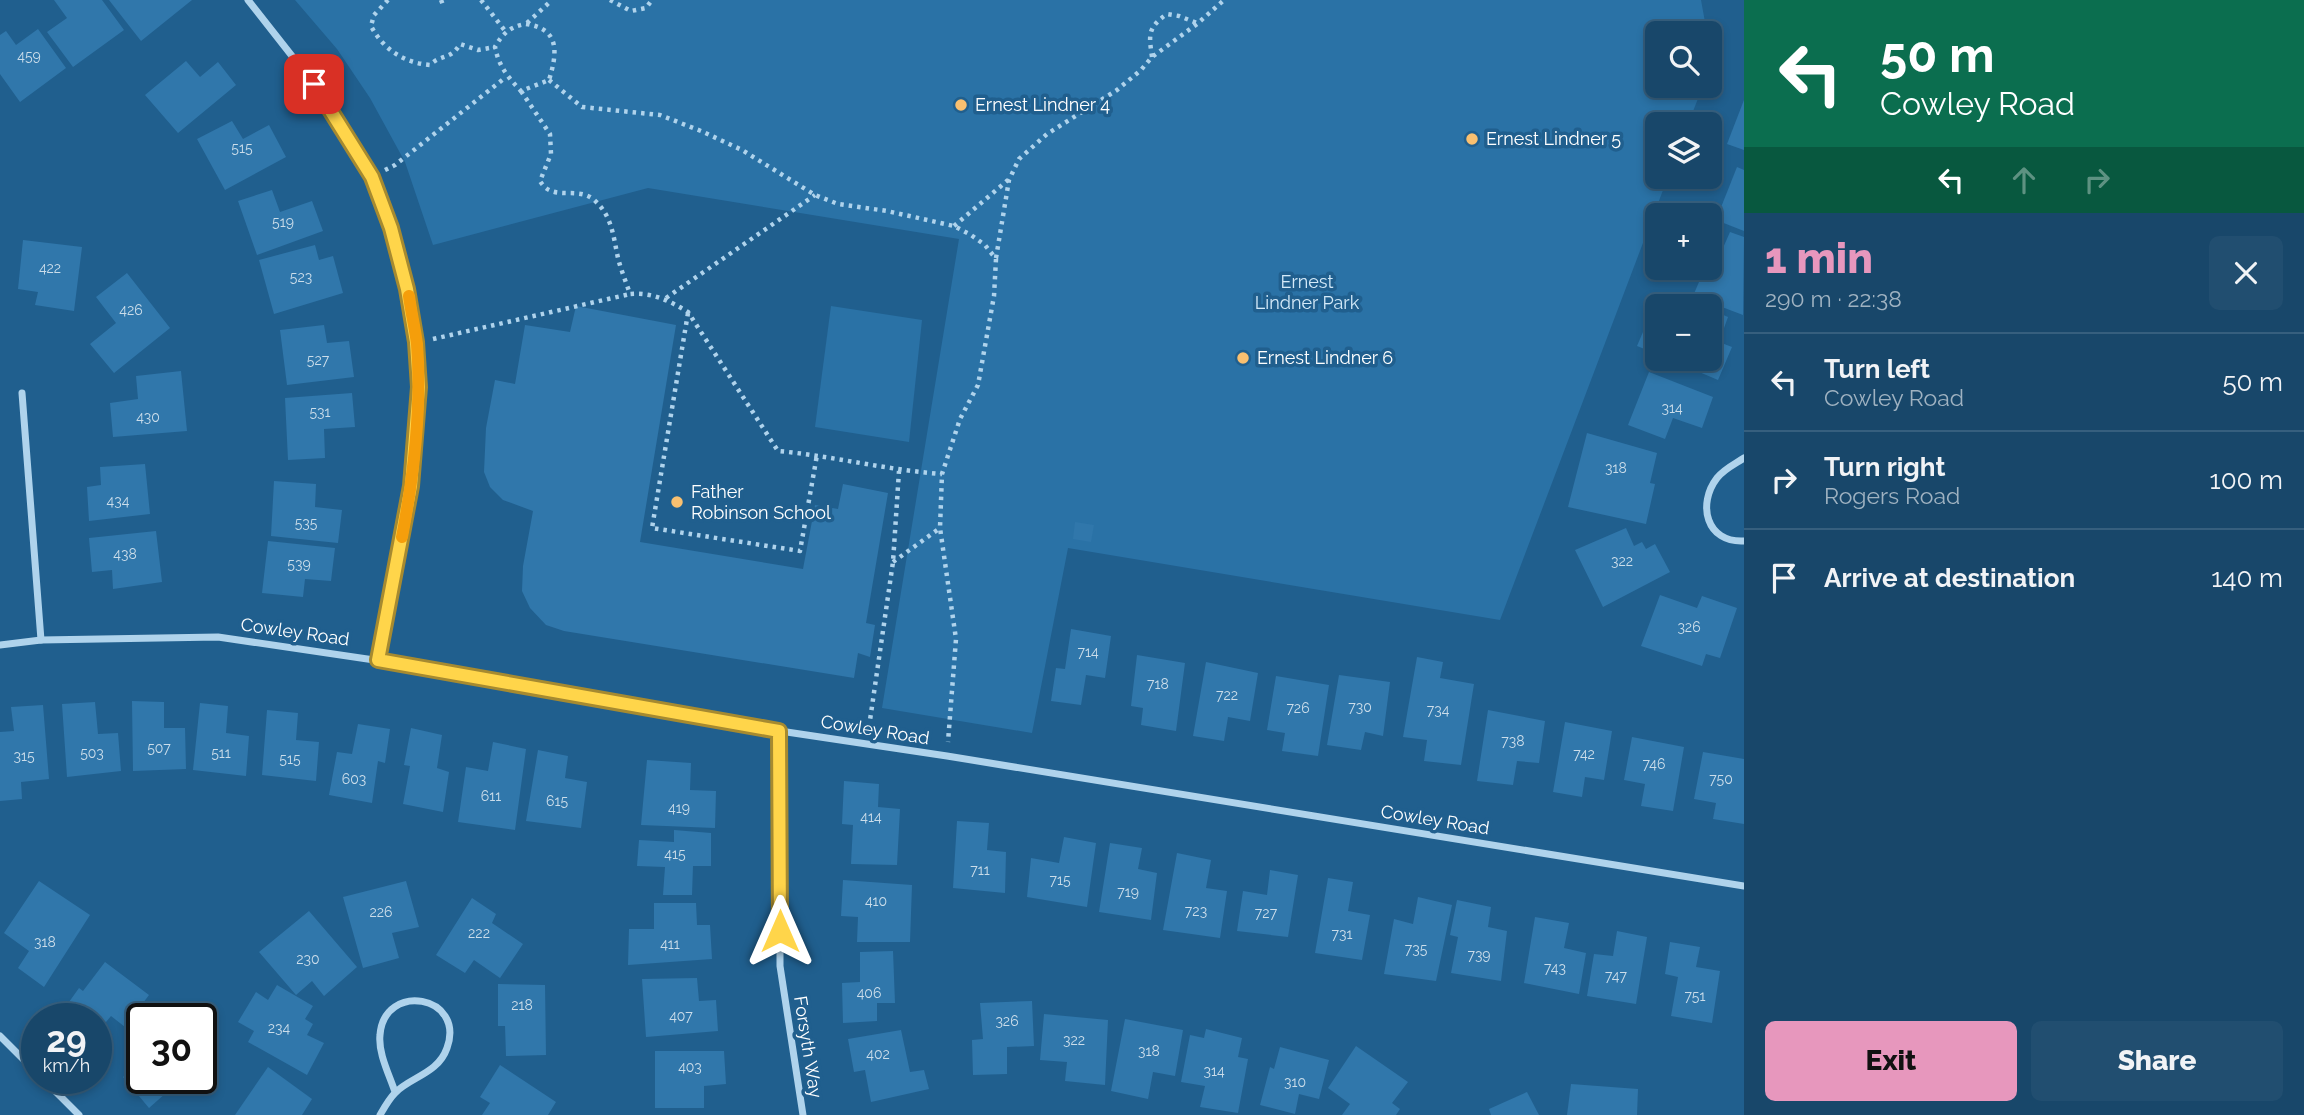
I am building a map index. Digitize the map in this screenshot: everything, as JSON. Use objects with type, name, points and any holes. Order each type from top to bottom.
[{"type":"street","points":[[248,0],[314,84],[372,177],[391,228],[407,289],[416,342],[419,387],[411,486],[378,660]]},
{"type":"street","points":[[22,393],[41,640]]},
{"type":"street","points":[[1744,458],[1716,479],[1707,497],[1706,507],[1707,519],[1718,533],[1732,540],[1744,541]]},
{"type":"street","name":"Cowley Road","points":[[0,645],[41,640],[218,637],[378,660],[779,731],[1744,886]]},
{"type":"street","name":"Forsyth Way","points":[[779,731],[780,966],[803,1115]]},
{"type":"street","points":[[380,1115],[395,1092],[421,1077],[442,1058],[448,1047],[446,1018],[436,1005],[424,1000],[409,1001],[393,1008],[383,1018],[380,1047],[395,1092]]},
{"type":"street","points":[[0,1036],[21,1057]]},
{"type":"street","points":[[57,1094],[79,1115]]},
{"type":"path","points":[[388,0],[374,15],[371,26],[377,37],[403,60],[430,65],[436,59],[455,53],[460,44],[478,50],[495,47]]},
{"type":"path","points":[[481,0],[506,32]]},
{"type":"path","points":[[526,23],[552,0]]},
{"type":"path","points":[[610,0],[631,11],[646,9],[652,0]]},
{"type":"path","points":[[950,729],[956,639],[940,528],[942,474],[960,419],[978,385],[994,296],[996,259],[1009,180],[1019,159],[1047,134],[1117,90],[1152,57],[1224,0]]},
{"type":"path","points":[[1152,57],[1149,34],[1155,22],[1167,14],[1197,24]]},
{"type":"path","points":[[549,80],[556,46],[540,26],[526,23],[516,25],[500,37],[495,47],[497,60],[506,77],[521,91],[550,134],[551,154],[540,181],[544,188],[554,194],[573,192],[591,198],[607,214],[630,294]]},
{"type":"path","points":[[395,165],[506,77]]},
{"type":"path","points":[[521,91],[549,80]]},
{"type":"path","points":[[549,80],[582,107],[660,116],[701,131],[742,150],[815,195],[838,204],[887,211],[954,226],[971,234],[985,245],[996,259]]},
{"type":"path","points":[[954,226],[1009,180]]},
{"type":"path","points":[[666,298],[815,195]]},
{"type":"path","points":[[441,338],[630,294],[666,298],[688,312],[778,451],[817,455],[899,471],[942,474]]},
{"type":"path","points":[[688,312],[652,528],[800,551],[817,455]]},
{"type":"path","points":[[867,745],[893,562],[899,471]]},
{"type":"path","points":[[893,562],[940,528]]},
{"type":"green space","name":"Ernest Lindner Park","points":[[295,0],[1701,0],[1705,21],[1645,21],[1645,98],[1698,98],[1693,112],[1645,112],[1645,189],[1663,189],[1658,203],[1645,203],[1645,238],[1500,620],[1068,548],[1032,733],[882,708],[959,239],[648,188],[433,245],[405,162],[370,98],[337,49]]},
{"type":"green space","points":[[831,306],[922,320],[909,442],[815,427]]},
{"type":"building","points":[[54,0],[102,0],[124,30],[73,67],[47,32],[67,18]]},
{"type":"building","points":[[109,0],[192,0],[141,41]]},
{"type":"building","points":[[38,29],[66,68],[20,102],[0,74],[0,35],[6,31],[16,45]]},
{"type":"building","points":[[186,61],[200,77],[218,62],[236,85],[178,133],[145,95]]},
{"type":"building","points":[[1744,100],[1744,150],[1727,144]]},
{"type":"building","points":[[232,121],[243,139],[269,125],[286,157],[225,190],[197,139]]},
{"type":"building","points":[[1737,167],[1744,170],[1744,231],[1722,222],[1722,205]]},
{"type":"building","points":[[272,190],[280,212],[312,201],[323,231],[257,255],[238,201]]},
{"type":"building","points":[[1730,232],[1744,237],[1743,315],[1722,307],[1722,294],[1694,294],[1700,280],[1722,280],[1722,250]]},
{"type":"building","points":[[23,240],[82,247],[74,311],[35,305],[38,292],[18,289]]},
{"type":"building","points":[[315,245],[319,260],[333,256],[343,293],[274,314],[259,260]]},
{"type":"building","points":[[127,273],[170,328],[114,373],[90,344],[116,323],[96,297]]},
{"type":"building","points":[[576,306],[676,325],[640,542],[803,569],[815,505],[838,509],[843,484],[888,493],[866,623],[875,625],[870,657],[858,653],[854,678],[564,631],[546,625],[530,608],[522,591],[523,566],[533,511],[503,500],[490,487],[484,472],[486,428],[495,380],[515,384],[525,325],[570,332]]},
{"type":"building","points":[[1722,314],[1728,317],[1722,334]]},
{"type":"building","points":[[324,325],[327,343],[349,341],[354,377],[287,385],[280,330]]},
{"type":"building","points":[[1645,327],[1645,349],[1637,346]]},
{"type":"building","points":[[1722,343],[1732,347],[1722,371]]},
{"type":"building","points":[[181,371],[187,431],[113,437],[110,403],[138,399],[136,376]]},
{"type":"building","points":[[1697,371],[1722,371],[1718,380]]},
{"type":"building","points":[[1649,372],[1713,397],[1702,428],[1673,418],[1665,439],[1628,425]]},
{"type":"building","points":[[352,393],[355,427],[324,429],[325,458],[288,460],[285,398]]},
{"type":"building","points":[[1587,433],[1657,453],[1650,483],[1655,484],[1646,524],[1568,507]]},
{"type":"building","points":[[145,464],[150,514],[89,521],[87,487],[101,485],[100,467]]},
{"type":"building","points":[[274,481],[316,484],[315,507],[342,510],[338,543],[271,536]]},
{"type":"building","points":[[1075,522],[1094,525],[1091,542],[1073,539]]},
{"type":"building","points":[[1626,528],[1634,546],[1642,542],[1646,549],[1655,544],[1670,572],[1603,607],[1575,550]]},
{"type":"building","points":[[156,531],[162,582],[113,589],[112,570],[92,572],[89,538]]},
{"type":"building","points":[[268,541],[335,548],[331,581],[305,579],[303,597],[262,593]]},
{"type":"building","points":[[1660,595],[1697,608],[1702,596],[1737,608],[1720,658],[1706,654],[1702,666],[1641,646]]},
{"type":"building","points":[[1071,629],[1111,636],[1105,678],[1086,675],[1081,705],[1051,701],[1056,668],[1065,669]]},
{"type":"building","points":[[1137,655],[1185,663],[1176,731],[1141,725],[1143,708],[1131,706]]},
{"type":"building","points":[[1417,657],[1443,662],[1440,678],[1474,684],[1461,765],[1424,761],[1427,740],[1403,737]]},
{"type":"building","points":[[1206,662],[1258,673],[1250,721],[1228,717],[1224,741],[1193,736]]},
{"type":"building","points":[[1339,675],[1390,682],[1383,736],[1365,732],[1361,750],[1327,745]]},
{"type":"building","points":[[1276,676],[1329,685],[1318,756],[1282,751],[1285,733],[1267,730]]},
{"type":"building","points":[[132,701],[164,702],[164,728],[185,728],[186,769],[133,771]]},
{"type":"building","points":[[95,702],[98,734],[118,733],[121,771],[67,777],[62,704]]},
{"type":"building","points":[[200,703],[228,706],[226,733],[249,736],[246,776],[193,770]]},
{"type":"building","points":[[43,705],[49,779],[21,782],[22,799],[0,801],[0,732],[14,731],[11,707]]},
{"type":"building","points":[[267,710],[298,713],[296,740],[319,742],[316,781],[262,775]]},
{"type":"building","points":[[1488,710],[1545,721],[1539,763],[1517,761],[1513,785],[1477,781]]},
{"type":"building","points":[[1565,722],[1612,731],[1604,780],[1585,777],[1582,797],[1553,792]]},
{"type":"building","points":[[358,724],[390,729],[385,763],[378,761],[372,803],[329,795],[337,752],[352,754]]},
{"type":"building","points":[[411,728],[442,735],[437,768],[449,772],[443,812],[403,804],[410,766],[404,765]]},
{"type":"building","points":[[1632,737],[1684,747],[1673,811],[1641,806],[1645,784],[1624,780]]},
{"type":"building","points":[[493,742],[526,749],[515,830],[458,822],[466,767],[488,771]]},
{"type":"building","points":[[538,750],[568,756],[565,778],[587,782],[581,828],[526,821]]},
{"type":"building","points":[[1703,752],[1744,759],[1744,824],[1713,819],[1716,803],[1694,799]]},
{"type":"building","points":[[647,760],[691,763],[690,790],[716,791],[715,828],[641,825]]},
{"type":"building","points":[[844,781],[879,784],[878,807],[900,809],[897,865],[851,864],[853,825],[842,824]]},
{"type":"building","points":[[957,821],[989,823],[987,850],[1006,852],[1005,893],[953,888]]},
{"type":"building","points":[[674,830],[711,833],[711,866],[693,866],[692,895],[663,895],[665,867],[637,866],[639,840],[674,842]]},
{"type":"building","points":[[1064,837],[1096,843],[1087,907],[1027,897],[1031,858],[1059,863]]},
{"type":"building","points":[[1110,843],[1142,848],[1138,869],[1157,873],[1151,920],[1099,912]]},
{"type":"building","points":[[1177,853],[1211,860],[1206,888],[1227,891],[1220,938],[1163,930]]},
{"type":"building","points":[[1270,870],[1298,875],[1288,937],[1237,931],[1243,891],[1267,895]]},
{"type":"building","points":[[1328,878],[1353,882],[1348,911],[1370,915],[1362,960],[1315,953]]},
{"type":"building","points":[[843,880],[912,885],[910,942],[857,942],[858,917],[841,916]]},
{"type":"building","points":[[39,881],[90,915],[44,987],[18,968],[29,951],[4,933]]},
{"type":"building","points":[[406,881],[419,927],[392,933],[399,958],[363,968],[343,897]]},
{"type":"building","points":[[1418,897],[1452,905],[1436,981],[1384,974],[1394,919],[1413,924]]},
{"type":"building","points":[[472,898],[496,914],[492,923],[523,944],[500,978],[474,960],[465,973],[436,955]]},
{"type":"building","points":[[1457,900],[1491,907],[1488,927],[1507,931],[1501,981],[1451,973],[1458,937],[1450,935]]},
{"type":"building","points":[[654,903],[696,903],[697,925],[710,925],[712,959],[628,965],[629,929],[654,929]]},
{"type":"building","points":[[309,911],[357,967],[324,996],[312,981],[296,995],[259,952]]},
{"type":"building","points":[[1535,917],[1569,923],[1564,948],[1586,953],[1579,994],[1524,983]]},
{"type":"building","points":[[1617,931],[1647,937],[1636,1004],[1587,996],[1594,954],[1613,956]]},
{"type":"building","points":[[1670,942],[1700,947],[1696,967],[1720,971],[1712,1023],[1671,1016],[1678,977],[1665,974]]},
{"type":"building","points":[[893,951],[895,1003],[877,1003],[877,1021],[843,1023],[842,983],[860,982],[860,952]]},
{"type":"building","points":[[105,962],[149,995],[143,1003],[126,1003],[125,1027],[112,1017],[112,1003],[68,1003],[79,988],[83,991]]},
{"type":"building","points":[[697,978],[699,1001],[716,1000],[718,1031],[646,1037],[642,979]]},
{"type":"building","points":[[498,984],[545,985],[546,1055],[506,1056],[505,1026],[498,1026]]},
{"type":"building","points":[[277,985],[313,1006],[305,1019],[313,1024],[307,1035],[324,1043],[307,1075],[248,1042],[254,1031],[238,1022],[256,992],[268,1000]]},
{"type":"building","points":[[1032,1001],[1034,1046],[1007,1047],[1007,1074],[973,1075],[972,1040],[983,1039],[980,1003]]},
{"type":"building","points":[[1044,1014],[1108,1020],[1105,1085],[1065,1081],[1067,1062],[1040,1060]]},
{"type":"building","points":[[1125,1019],[1183,1030],[1175,1076],[1153,1072],[1148,1099],[1111,1091]]},
{"type":"building","points":[[1206,1029],[1242,1038],[1238,1057],[1248,1059],[1238,1113],[1200,1107],[1205,1086],[1181,1082],[1190,1035],[1204,1038]]},
{"type":"building","points":[[901,1030],[910,1072],[924,1070],[929,1089],[871,1102],[865,1070],[854,1072],[848,1039]]},
{"type":"building","points":[[1356,1046],[1408,1082],[1392,1103],[1400,1109],[1396,1115],[1342,1115],[1350,1104],[1328,1088]]},
{"type":"building","points":[[1280,1047],[1329,1060],[1319,1099],[1299,1094],[1295,1114],[1260,1105],[1270,1067],[1274,1069]]},
{"type":"building","points":[[655,1051],[724,1051],[726,1084],[704,1086],[704,1108],[655,1108]]},
{"type":"building","points":[[500,1065],[556,1102],[548,1115],[482,1115],[490,1103],[480,1097]]},
{"type":"building","points":[[268,1067],[312,1099],[302,1115],[235,1115]]},
{"type":"building","points":[[1571,1084],[1638,1089],[1637,1115],[1567,1115]]},
{"type":"building","points":[[1527,1092],[1539,1115],[1491,1115],[1489,1109]]},
{"type":"building","points":[[137,1094],[165,1094],[149,1108]]},
{"type":"slow traffic","points":[[402,537],[411,486],[419,387],[409,296]]},
{"type":"place","name":"Ernest Lindner 4","points":[[961,105]]},
{"type":"place","name":"Ernest Lindner 5","points":[[1472,139]]},
{"type":"place","name":"Ernest Lindner 6","points":[[1243,358]]},
{"type":"place","name":"Father Robinson School","points":[[677,502]]},
{"type":"route","points":[[314,84],[372,177],[391,228],[407,289],[416,342],[419,387],[411,486],[378,660],[779,731],[780,931]]}]
